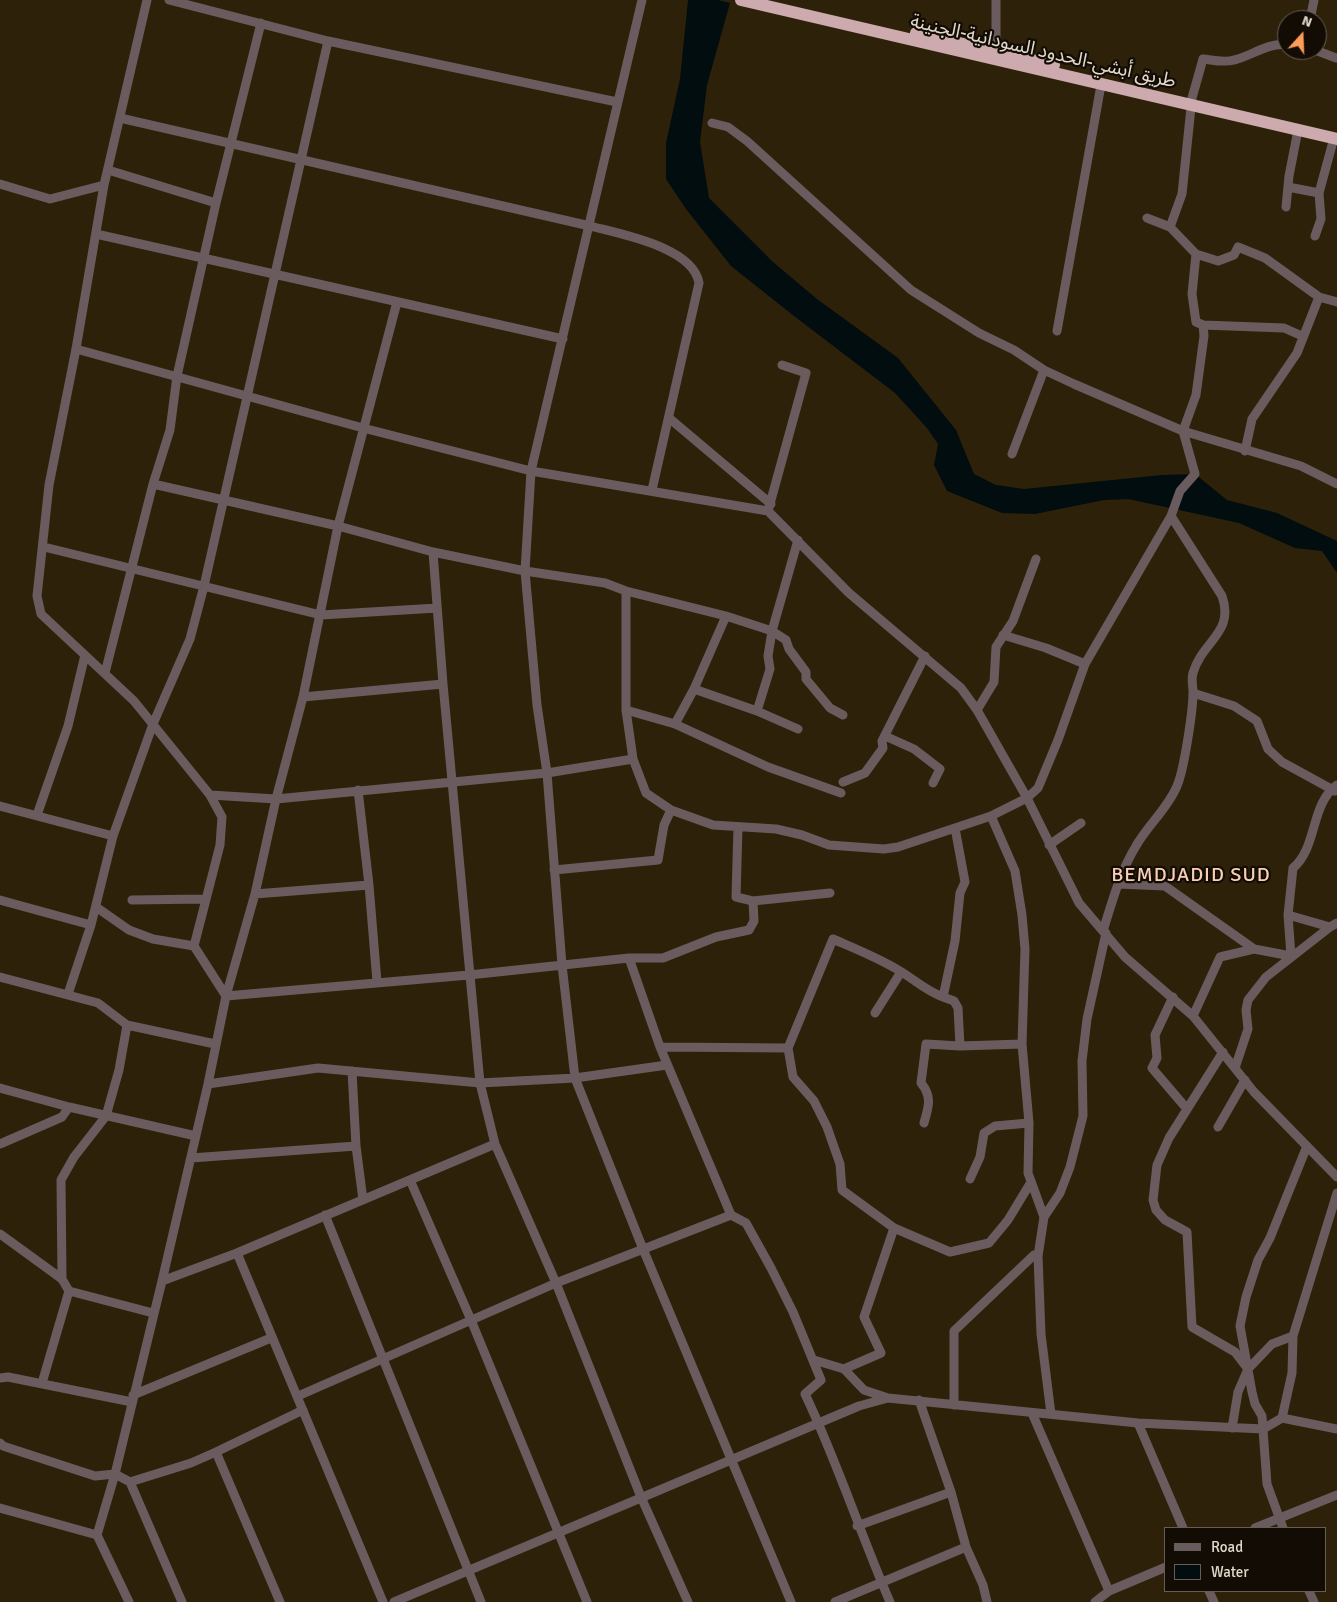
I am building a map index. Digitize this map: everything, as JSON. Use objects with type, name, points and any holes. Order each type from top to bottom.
[{"type":"highway","name":"طريق أبشي-الحدود السودانية-الجنينة","points":[[741,0],[769,2],[1101,85],[1192,102],[1298,130],[1336,136]]},
{"type":"highway","points":[[830,18],[996,51],[1192,102],[1336,136]]},
{"type":"street","points":[[147,0],[104,185],[76,349],[49,485],[44,548],[37,596],[41,614],[105,673],[153,724],[210,795],[222,817],[220,845],[204,899],[194,946],[226,996]]},
{"type":"street","points":[[169,0],[328,41],[617,102]]},
{"type":"street","points":[[642,0],[531,471],[525,571],[538,704],[547,772],[562,965],[575,1078],[643,1249],[791,1602]]},
{"type":"street","points":[[996,0],[996,51]]},
{"type":"street","points":[[105,673],[153,484],[170,430],[177,376],[216,203],[261,23]]},
{"type":"street","points":[[68,994],[91,925],[113,836],[153,724],[190,639],[277,274],[328,41]]},
{"type":"street","points":[[1170,227],[1182,194],[1192,102],[1203,59],[1234,60],[1277,45]]},
{"type":"street","points":[[1057,330],[1101,85]]},
{"type":"street","points":[[120,118],[302,158],[590,226],[648,242],[672,252],[693,268],[698,275],[699,283],[652,490]]},
{"type":"street","points":[[712,123],[728,127],[747,141],[911,290],[979,333],[1014,350],[1044,370],[1183,430],[1245,451],[1301,466],[1337,483]]},
{"type":"street","points":[[1286,207],[1298,130]]},
{"type":"street","points":[[1315,236],[1321,219],[1319,193],[1336,136]]},
{"type":"street","points":[[108,170],[216,203]]},
{"type":"street","points":[[0,184],[50,199],[104,185]]},
{"type":"street","points":[[1288,188],[1319,193]]},
{"type":"street","points":[[1147,218],[1170,227],[1196,254],[1218,261],[1234,255],[1238,248],[1264,258],[1319,297],[1337,302]]},
{"type":"street","points":[[96,234],[562,339]]},
{"type":"street","points":[[1196,254],[1192,294],[1196,322],[1203,325],[1284,328],[1302,336]]},
{"type":"street","points":[[1245,451],[1252,418],[1292,361],[1319,297]]},
{"type":"street","points":[[129,1602],[98,1535],[115,1474],[162,1282],[208,1084],[226,996],[255,894],[276,799],[303,697],[338,526],[397,302]]},
{"type":"street","points":[[626,591],[626,710],[633,759],[646,793],[671,810],[713,824],[776,829],[802,835],[829,845],[884,849],[992,816],[1027,798],[1038,788],[1085,664],[1171,516],[1180,491],[1195,474],[1183,430],[1196,395],[1204,336],[1203,325]]},
{"type":"street","points":[[76,349],[363,428],[531,471],[770,508]]},
{"type":"street","points":[[770,508],[806,373],[782,365]]},
{"type":"street","points":[[1012,454],[1044,370]]},
{"type":"street","points":[[669,418],[770,508],[849,593],[962,688],[977,710],[1027,798],[1079,903],[1125,957],[1193,1016],[1244,1080],[1336,1174]]},
{"type":"street","points":[[153,484],[338,526],[433,552],[525,571],[605,583],[626,591],[726,616],[772,631],[786,640],[789,649],[806,672],[806,678],[830,708],[843,716]]},
{"type":"street","points":[[1051,1414],[1041,1334],[1038,1256],[1044,1217],[1060,1193],[1070,1167],[1083,1116],[1082,1061],[1104,932],[1118,884],[1136,846],[1177,786],[1183,762],[1193,693],[1192,675],[1199,657],[1225,624],[1226,610],[1222,596],[1171,516]]},
{"type":"street","points":[[757,711],[770,669],[768,656],[772,631],[798,540]]},
{"type":"street","points":[[44,548],[321,615],[437,608]]},
{"type":"street","points":[[433,552],[451,781],[480,1084],[495,1144],[556,1283],[641,1497],[688,1602]]},
{"type":"street","points":[[977,710],[994,682],[996,648],[1020,606],[1036,560]]},
{"type":"street","points":[[675,724],[694,689],[726,616]]},
{"type":"street","points":[[1003,636],[1046,648],[1085,664]]},
{"type":"street","points":[[38,816],[68,726],[85,655]]},
{"type":"street","points":[[843,782],[865,773],[883,748],[882,741],[925,656]]},
{"type":"street","points":[[303,697],[443,684]]},
{"type":"street","points":[[694,689],[757,711],[798,729]]},
{"type":"street","points":[[1193,693],[1234,706],[1257,721],[1268,749],[1282,762],[1335,789],[1314,823],[1303,860],[1293,868],[1288,915],[1290,956]]},
{"type":"street","points":[[626,710],[675,724],[768,767],[841,793]]},
{"type":"street","points":[[885,736],[914,749],[940,769],[933,784]]},
{"type":"street","points":[[210,795],[276,799],[547,772],[633,759]]},
{"type":"street","points":[[358,790],[369,885],[377,982]]},
{"type":"street","points":[[0,806],[113,836]]},
{"type":"street","points":[[554,870],[658,860],[664,825],[671,810]]},
{"type":"street","points":[[992,816],[1015,871],[1022,915],[1025,949],[1022,1044],[1029,1123],[1028,1173],[1044,1217]]},
{"type":"street","points":[[1049,845],[1081,823]]},
{"type":"street","points":[[738,827],[736,898],[752,901],[830,893]]},
{"type":"street","points":[[943,997],[955,941],[960,893],[965,882],[955,828]]},
{"type":"street","points":[[1118,884],[1165,886],[1254,949]]},
{"type":"street","points":[[255,894],[369,885]]},
{"type":"street","points":[[132,900],[204,899]]},
{"type":"street","points":[[0,900],[91,925]]},
{"type":"street","points":[[226,996],[469,975],[630,958],[663,958],[716,937],[749,930],[754,921],[752,901]]},
{"type":"street","points":[[96,907],[130,930],[153,939],[194,946]]},
{"type":"street","points":[[1288,915],[1334,925]]},
{"type":"street","points":[[1235,1068],[1248,1029],[1246,1010],[1248,1000],[1266,977],[1290,956],[1334,925]]},
{"type":"street","points":[[960,1046],[958,1008],[954,1001],[919,986],[901,972],[868,954],[833,939],[788,1048],[793,1077],[814,1101],[827,1127],[840,1164],[842,1190],[894,1228],[950,1252],[989,1244],[1008,1220],[1031,1182]]},
{"type":"street","points":[[1193,1016],[1220,957],[1254,949],[1290,956]]},
{"type":"street","points":[[630,958],[667,1065],[731,1215],[746,1223],[780,1286],[814,1360],[821,1380],[805,1394],[819,1424],[857,1526],[890,1602]]},
{"type":"street","points":[[875,1013],[901,972]]},
{"type":"street","points":[[0,977],[98,1003],[127,1025],[215,1044]]},
{"type":"street","points":[[1173,997],[1155,1036],[1158,1058],[1152,1068],[1187,1109]]},
{"type":"street","points":[[62,1279],[61,1180],[74,1157],[106,1116],[119,1070],[127,1025]]},
{"type":"street","points":[[924,1123],[930,1102],[926,1089],[921,1084],[926,1044],[960,1046],[1022,1044]]},
{"type":"street","points":[[660,1047],[788,1048]]},
{"type":"street","points":[[1223,1052],[1169,1138],[1157,1165],[1153,1200],[1156,1210],[1165,1220],[1187,1232],[1192,1327],[1235,1352],[1248,1369]]},
{"type":"street","points":[[208,1084],[318,1068],[480,1084],[575,1078],[667,1065]]},
{"type":"street","points":[[352,1071],[356,1146],[363,1200]]},
{"type":"street","points":[[1218,1127],[1244,1080]]},
{"type":"street","points":[[0,1088],[69,1107],[196,1136]]},
{"type":"street","points":[[0,1144],[62,1117],[69,1107]]},
{"type":"street","points":[[970,1179],[980,1158],[984,1133],[994,1126],[1029,1123]]},
{"type":"street","points":[[162,1282],[237,1253],[495,1144]]},
{"type":"street","points":[[191,1158],[356,1146]]},
{"type":"street","points":[[1282,1527],[1267,1484],[1262,1416],[1255,1404],[1240,1326],[1246,1297],[1258,1260],[1270,1238],[1307,1146]]},
{"type":"street","points":[[410,1180],[471,1320],[587,1602]]},
{"type":"street","points":[[1282,1418],[1292,1373],[1293,1336],[1337,1193]]},
{"type":"street","points":[[325,1215],[481,1602]]},
{"type":"street","points":[[298,1396],[556,1283],[731,1215]]},
{"type":"street","points":[[844,1369],[881,1353],[864,1317],[894,1228]]},
{"type":"street","points":[[0,1234],[62,1279],[70,1291],[153,1314]]},
{"type":"street","points":[[237,1253],[383,1602]]},
{"type":"street","points":[[954,1405],[954,1332],[1034,1255],[1038,1256]]},
{"type":"street","points":[[42,1383],[70,1291]]},
{"type":"street","points":[[1232,1428],[1238,1392],[1248,1369],[1272,1344],[1293,1336]]},
{"type":"street","points":[[0,1378],[8,1377],[132,1399],[271,1338]]},
{"type":"street","points":[[814,1360],[844,1369],[864,1390],[888,1398],[1138,1423],[1263,1429],[1282,1418],[1337,1429]]},
{"type":"street","points":[[394,1602],[859,1406],[888,1398]]},
{"type":"street","points":[[919,1400],[951,1492],[966,1547],[983,1585],[987,1602]]},
{"type":"street","points":[[130,1482],[191,1463],[303,1410]]},
{"type":"street","points":[[1032,1413],[1109,1591]]},
{"type":"street","points":[[1138,1423],[1183,1527]]},
{"type":"street","points":[[1,1445],[95,1476],[115,1474],[130,1482],[182,1602]]},
{"type":"street","points":[[216,1452],[280,1602]]},
{"type":"street","points":[[857,1526],[951,1492]]},
{"type":"street","points":[[1257,1527],[1337,1495]]},
{"type":"street","points":[[0,1508],[98,1535]]},
{"type":"street","points":[[834,1602],[966,1547]]},
{"type":"street","points":[[1095,1602],[1109,1591],[1164,1569]]},
{"type":"water","points":[[688,0],[718,0],[730,3],[707,85],[700,142],[709,198],[773,262],[817,299],[898,358],[956,430],[974,474],[996,485],[1024,489],[1162,475],[1195,474],[1227,500],[1277,513],[1337,541],[1337,573],[1322,551],[1295,548],[1239,523],[1128,499],[1104,500],[1035,514],[1002,513],[947,491],[934,465],[938,444],[927,428],[895,393],[731,266],[686,209],[666,179],[666,143],[680,79]]},
{"type":"district","name":"BEMDJADID SUD","points":[[1191,876]]}]
